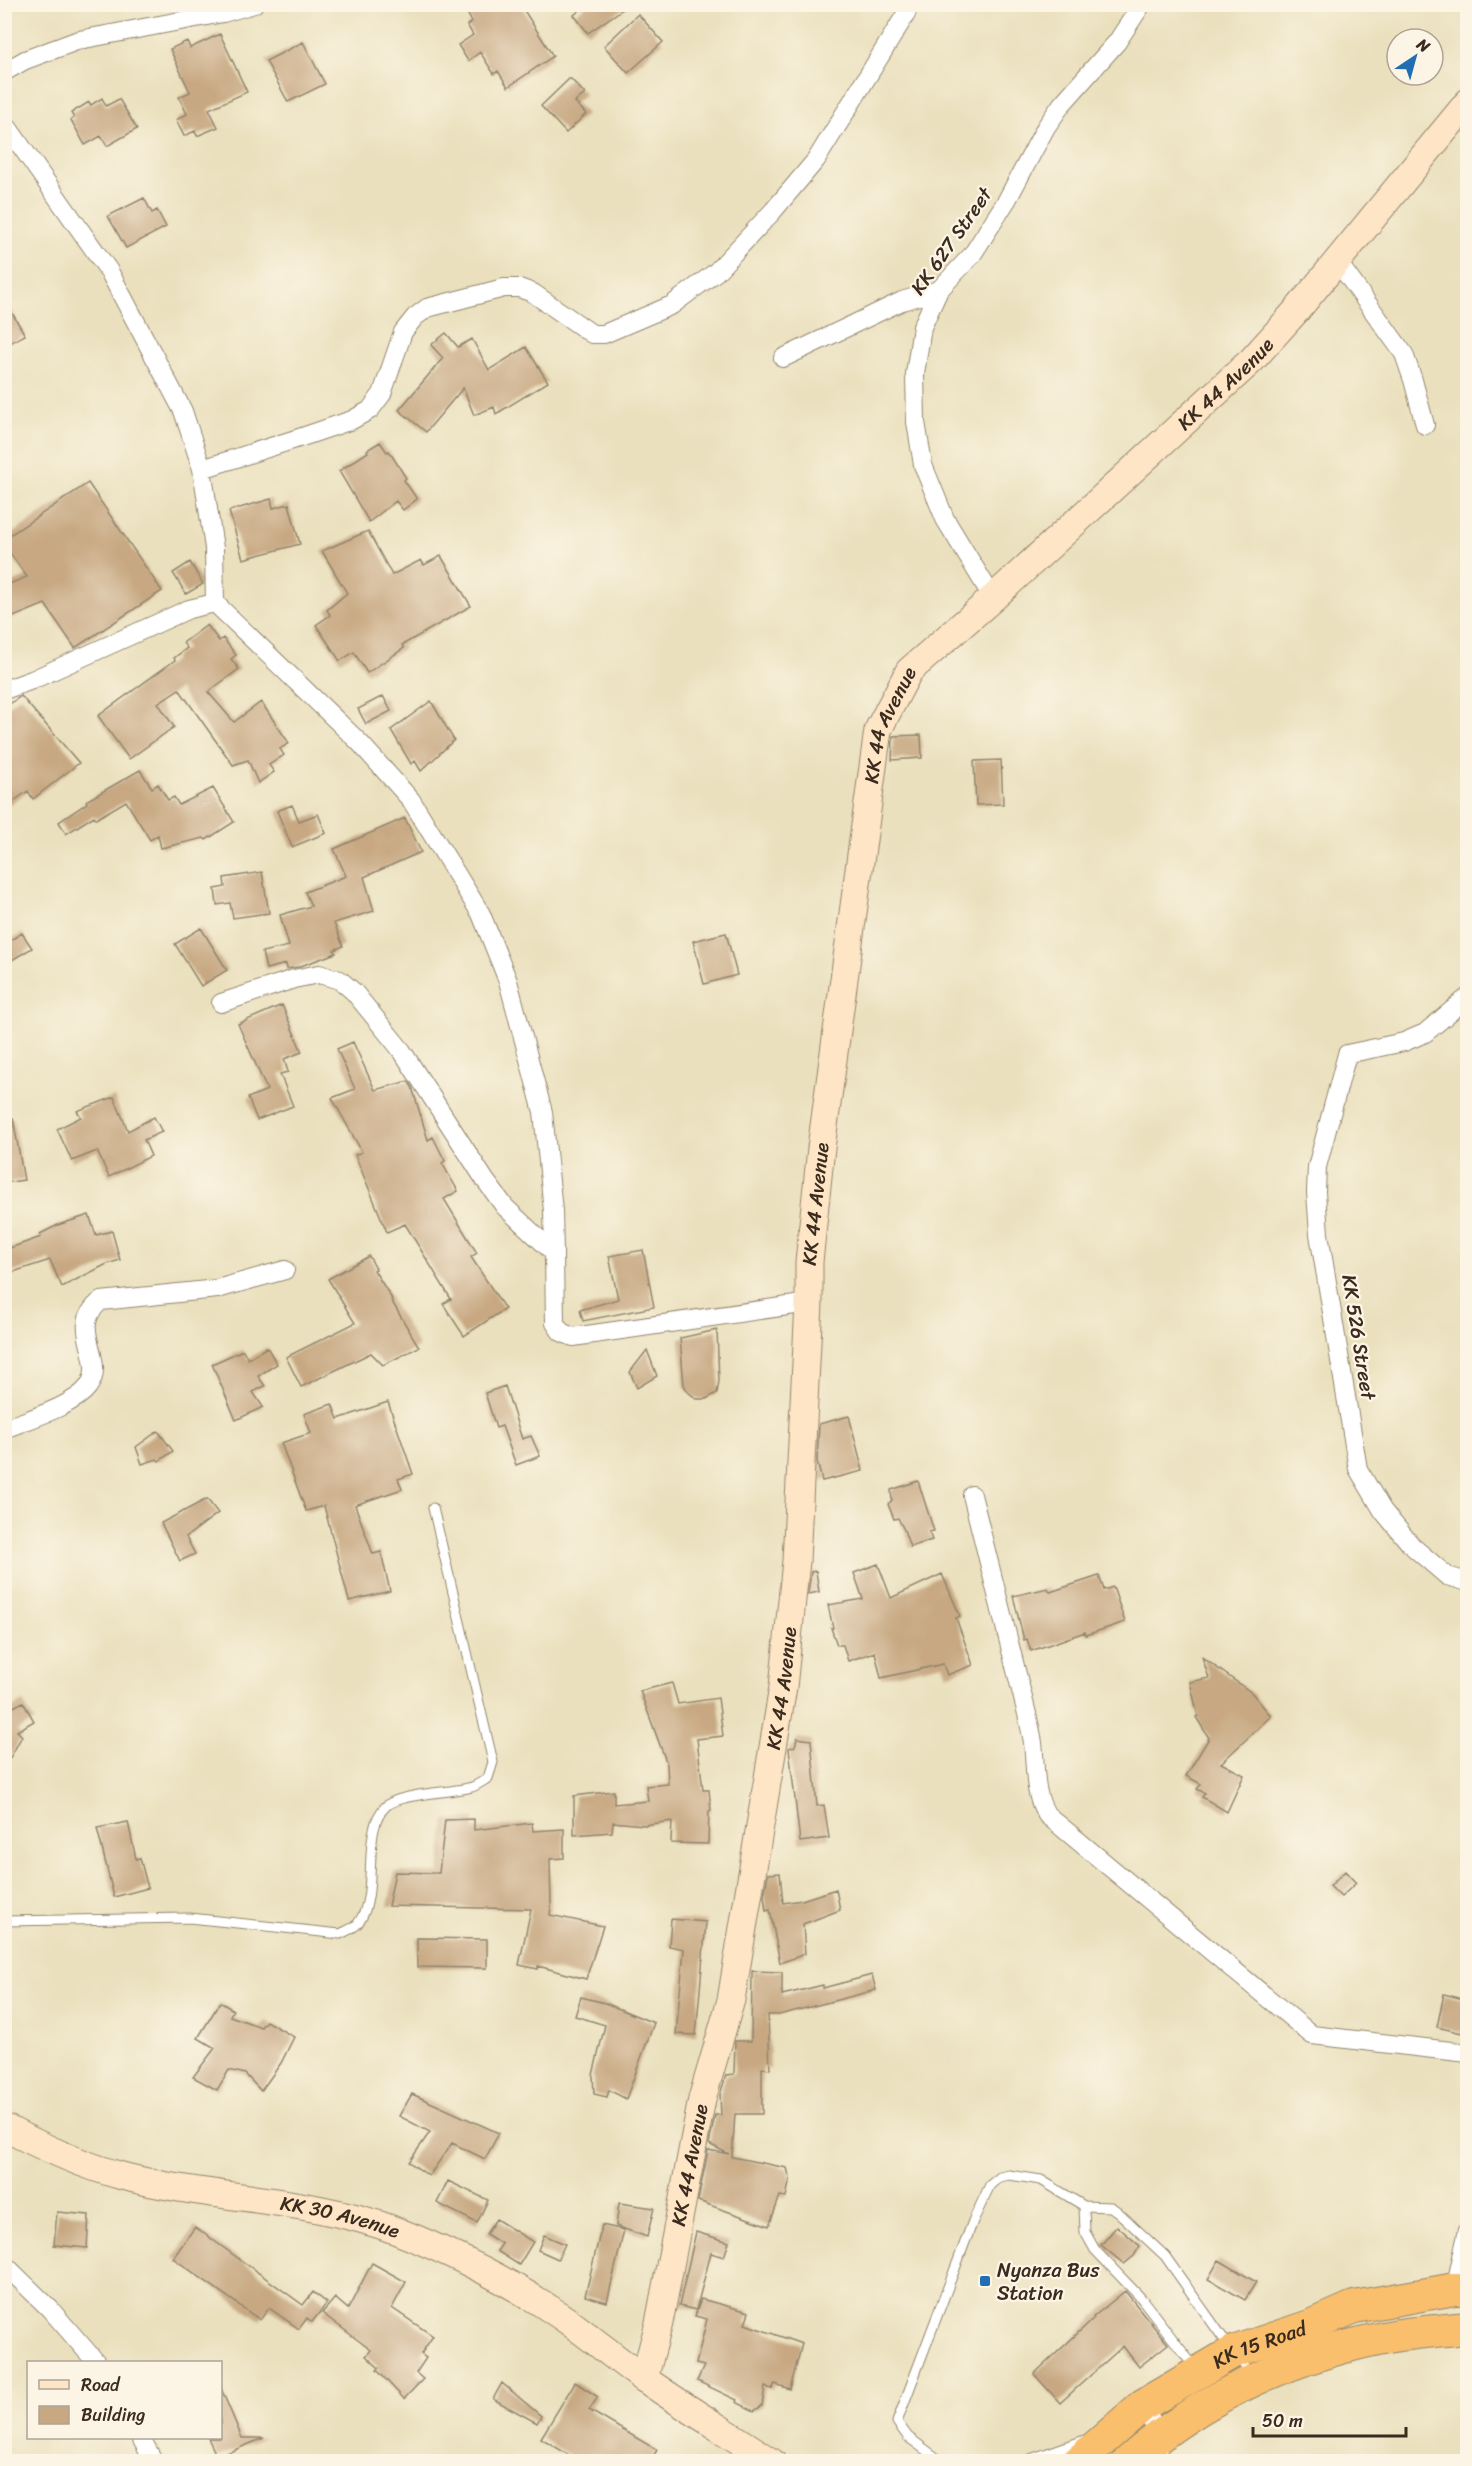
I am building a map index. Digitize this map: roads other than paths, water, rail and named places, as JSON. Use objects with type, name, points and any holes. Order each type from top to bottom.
[{"type":"highway","name":"KK 15 Road","points":[[1128,2462],[1158,2448],[1233,2352],[1313,2325],[1354,2307],[1461,2289]]},
{"type":"highway","name":"KK 15 Road","points":[[1078,2462],[1143,2404],[1208,2385],[1256,2380],[1331,2352],[1398,2336],[1467,2328]]},
{"type":"main road","name":"KK 44 Avenue","points":[[644,2379],[659,2323],[702,2099],[730,2000],[783,1687],[796,1561],[810,1303],[810,1262],[821,1148],[878,730],[909,671],[993,598],[1252,360],[1337,261],[1467,102]]},
{"type":"main road","name":"KK 30 Avenue","points":[[4,2127],[75,2161],[121,2176],[342,2214],[397,2231],[446,2252],[528,2296],[563,2317],[644,2379]]},
{"type":"main road","points":[[644,2379],[772,2462]]},
{"type":"street","points":[[4,72],[25,60],[79,40],[223,13],[254,4]]},
{"type":"street","points":[[202,469],[352,420],[370,410],[382,394],[403,332],[414,317],[427,308],[504,288],[519,288],[534,293],[592,334],[604,334],[672,305],[716,272],[773,211],[816,160],[906,14],[909,4]]},
{"type":"street","name":"KK 627 Street","points":[[993,598],[945,519],[923,465],[916,422],[915,374],[922,327],[939,290],[972,255],[1007,200],[1046,127],[1062,104],[1117,42],[1143,4]]},
{"type":"street","points":[[4,122],[108,271],[183,411],[202,469],[214,548],[215,603],[360,743],[411,800],[481,914],[508,981],[543,1112],[553,1211],[555,1323],[561,1332],[573,1337],[810,1303]]},
{"type":"street","points":[[1337,261],[1404,354],[1425,425]]},
{"type":"street","points":[[783,358],[902,301],[939,290]]},
{"type":"street","points":[[4,690],[32,680],[189,609],[215,603]]},
{"type":"street","points":[[221,1003],[302,978],[319,975],[340,980],[354,992],[402,1051],[484,1180],[505,1207],[554,1253]]},
{"type":"street","name":"KK 526 Street","points":[[1467,996],[1425,1033],[1404,1042],[1347,1054],[1317,1167],[1316,1192],[1319,1234],[1358,1469],[1383,1511],[1412,1546],[1447,1576],[1467,1582]]},
{"type":"street","points":[[4,1429],[72,1400],[89,1387],[94,1370],[85,1321],[92,1308],[101,1301],[217,1289],[285,1270]]},
{"type":"street","points":[[972,1496],[1027,1714],[1033,1742],[1038,1795],[1047,1815],[1312,2035],[1467,2053]]},
{"type":"street","points":[[1461,2289],[1467,2230]]},
{"type":"street","points":[[4,2264],[50,2309],[95,2361]]},
{"type":"street","points":[[1143,2404],[1158,2448]]},
{"type":"street","points":[[142,2439],[154,2462]]},
{"type":"lane","points":[[4,1921],[190,1918],[340,1934],[358,1924],[367,1908],[373,1840],[379,1818],[387,1805],[412,1797],[472,1787],[488,1778],[493,1762],[433,1508]]},
{"type":"lane","points":[[942,2462],[908,2437],[897,2422],[974,2221],[990,2185],[1000,2177],[1010,2175],[1041,2180],[1084,2206],[1112,2207],[1166,2256],[1233,2352],[1256,2380]]},
{"type":"lane","points":[[1084,2206],[1085,2232],[1095,2250],[1142,2299],[1208,2385]]},
{"type":"lane","points":[[1022,2462],[1113,2429]]},
{"type":"place","name":"Nyanza Bus Station","points":[[985,2281]]}]
